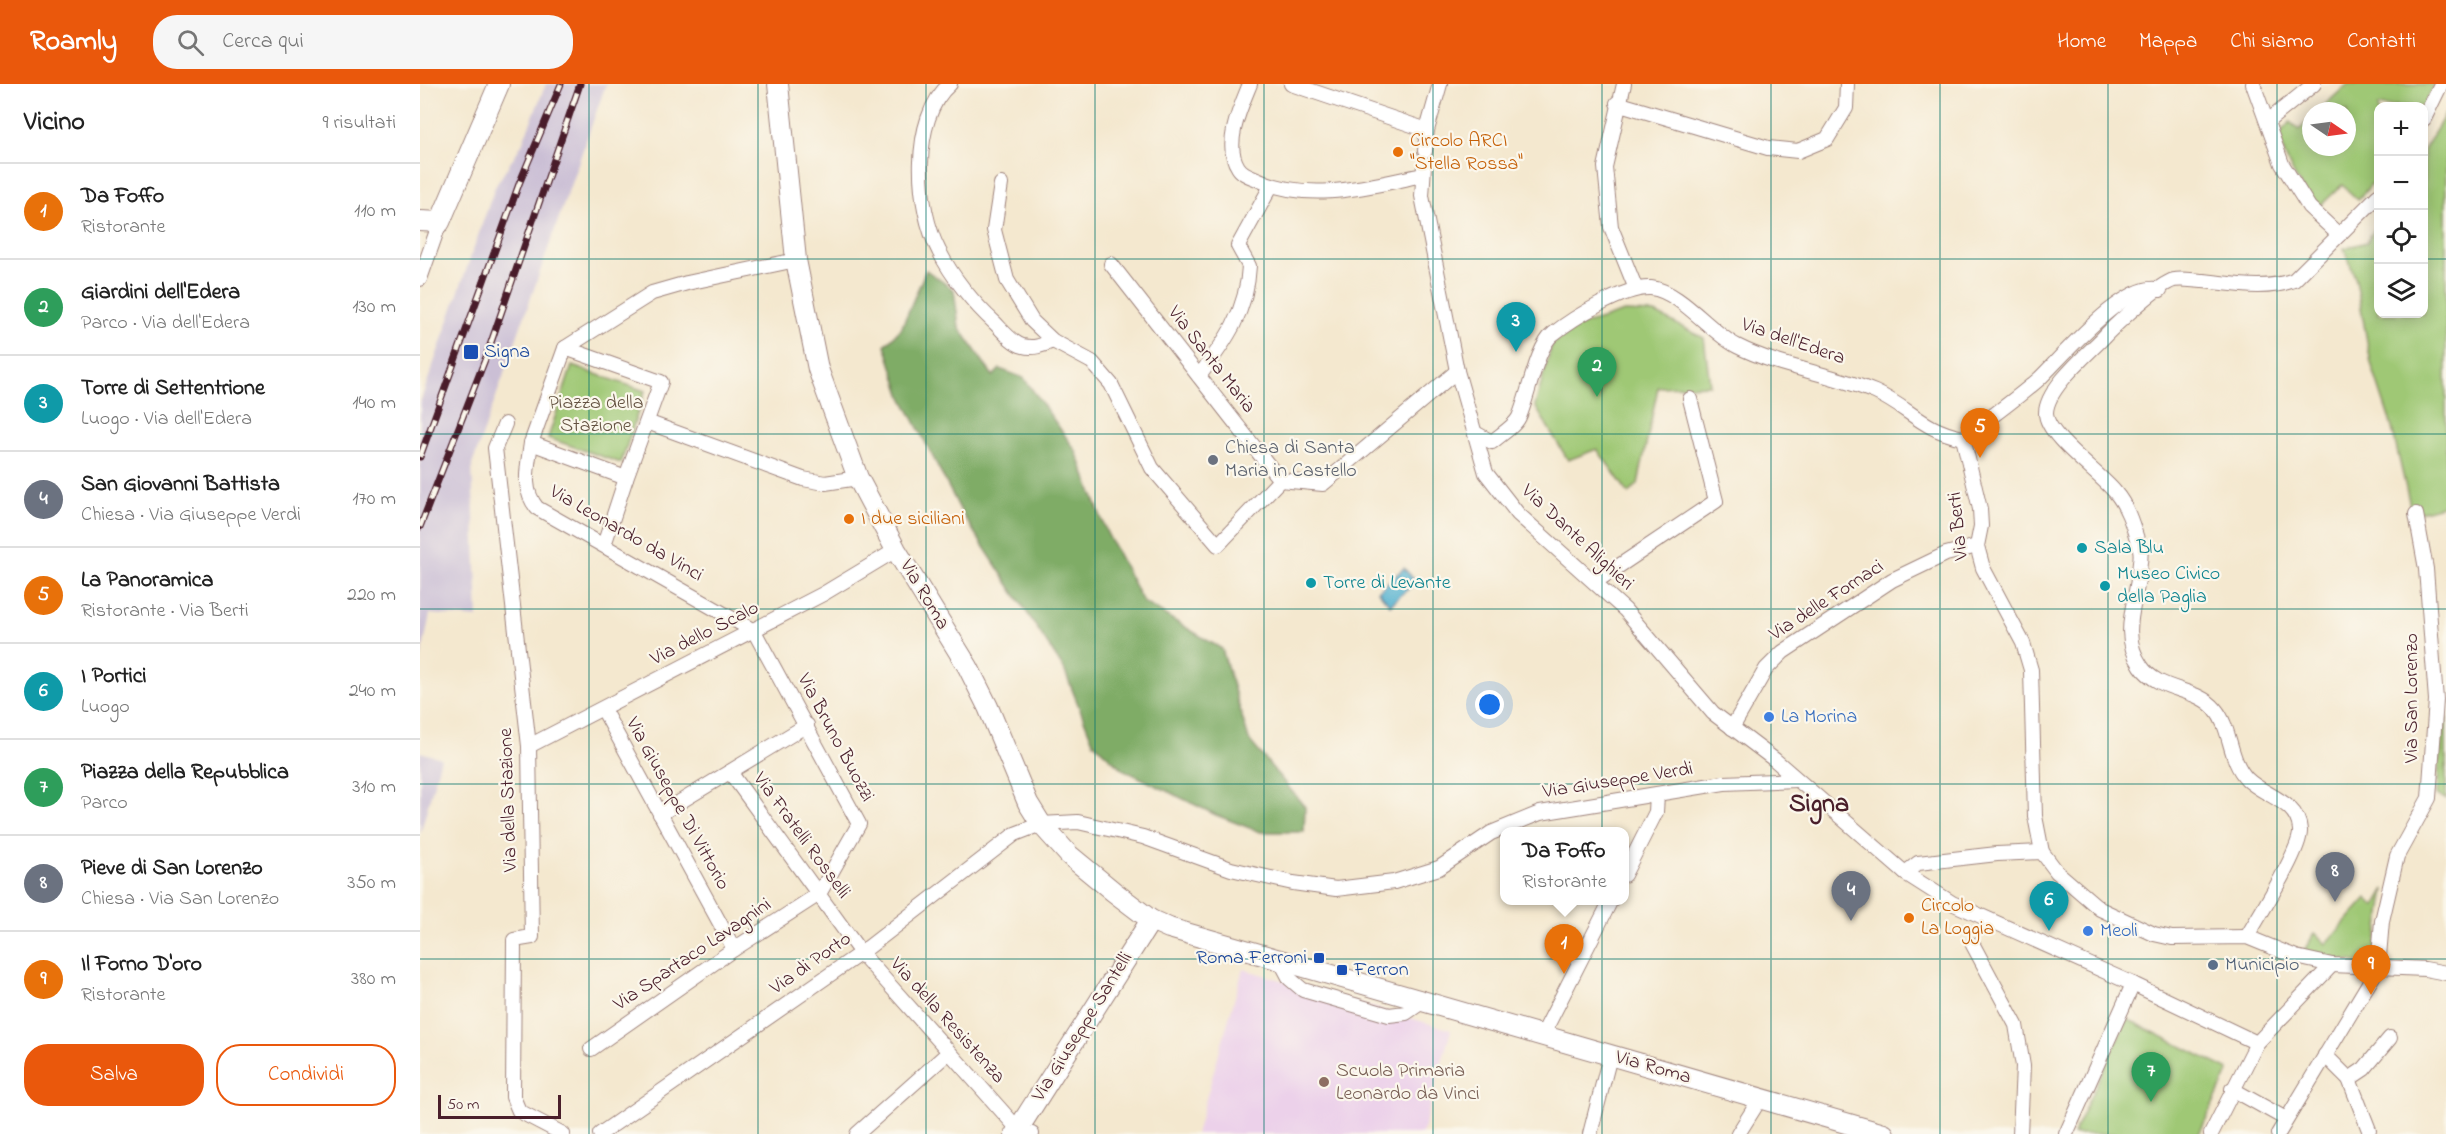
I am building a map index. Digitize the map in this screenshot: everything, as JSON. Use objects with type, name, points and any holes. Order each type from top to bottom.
[{"type":"main road","points":[[420,220],[440,222],[499,84]]},
{"type":"main road","name":"Via Roma","points":[[778,84],[796,260],[818,369],[858,478],[896,550],[968,667],[988,707],[1028,803],[1041,824],[1069,855],[1150,920],[1422,1002],[1884,1134]]},
{"type":"main road","name":"Via Giuseppe Santelli","points":[[1022,1132],[1150,920]]},
{"type":"street","points":[[951,84],[931,107],[922,139],[924,204],[938,250],[984,313],[1020,346],[1034,348],[1053,341]]},
{"type":"street","points":[[1199,376],[1232,332],[1238,317],[1249,266],[1238,246],[1271,186],[1242,172],[1236,165],[1233,124],[1250,84]]},
{"type":"street","points":[[1291,84],[1427,130]]},
{"type":"street","points":[[1425,151],[1427,130],[1440,84]]},
{"type":"street","points":[[1477,434],[1492,442],[1518,420],[1533,371],[1550,336],[1575,317],[1636,289],[1611,227],[1605,167],[1617,103],[1624,84]]},
{"type":"street","points":[[1617,103],[1767,148],[1798,151],[1827,139],[1846,108],[1847,84]]},
{"type":"street","points":[[2253,84],[2282,164],[2309,207],[2339,235]]},
{"type":"street","points":[[2268,121],[2314,84]]},
{"type":"street","points":[[2428,111],[2441,84]]},
{"type":"street","name":"Via Dante Alighieri","points":[[1271,186],[1296,191],[1360,188],[1423,171],[1422,196],[1457,370],[1477,434],[1486,473],[1518,514],[1625,610],[1713,713],[1775,760],[1797,780]]},
{"type":"street","points":[[1001,184],[994,230],[1007,280],[1032,321],[1053,341],[1092,362],[1111,384],[1152,468],[1218,545],[1280,480],[1323,484],[1457,370]]},
{"type":"street","points":[[2247,937],[2295,849],[2301,832],[2297,818],[2291,807],[2263,792],[2245,777],[2234,758],[2224,723],[2214,707],[2154,680],[2141,666],[2128,635],[2141,553],[2131,518],[2117,493],[2068,447],[2046,416],[2047,406],[2066,375],[2128,313],[2174,280],[2277,286],[2294,280],[2374,201]]},
{"type":"street","points":[[420,279],[440,222]]},
{"type":"street","points":[[626,478],[531,443],[565,348],[652,293],[687,283],[796,260]]},
{"type":"street","name":"Via Santa Maria","points":[[1111,264],[1280,480]]},
{"type":"street","points":[[1963,438],[2040,378],[2119,303],[2140,290],[2152,287],[2160,290]]},
{"type":"street","name":"Via dell'Edera","points":[[1636,289],[1652,288],[1673,298],[1735,346],[1877,393],[1902,407],[1926,426],[1963,438]]},
{"type":"street","points":[[565,348],[661,382],[604,545]]},
{"type":"street","points":[[1595,582],[1716,501],[1690,399]]},
{"type":"street","points":[[647,422],[803,478],[825,483],[858,478]]},
{"type":"street","name":"Via della Stazione","points":[[505,424],[495,448],[529,746],[532,938],[514,940],[513,1097],[519,1111],[563,1134]]},
{"type":"street","name":"Via Berti","points":[[1963,438],[1980,509],[1981,526],[1977,546],[1983,568],[2023,643],[2031,670],[2035,816],[2042,852]]},
{"type":"street","name":"Via Leonardo da Vinci","points":[[531,443],[526,486],[529,498],[537,508],[754,631]]},
{"type":"street","name":"Via San Lorenzo","points":[[2278,1134],[2378,968],[2382,921],[2397,856],[2429,798],[2441,702],[2425,561],[2416,514]]},
{"type":"street","name":"Via delle Fornaci","points":[[1732,728],[1766,669],[1783,652],[1892,580],[1946,554],[1977,546]]},
{"type":"street","name":"Via dello Scalo","points":[[529,746],[754,631],[896,550]]},
{"type":"street","name":"Via Bruno Buozzi","points":[[754,631],[859,824],[819,894]]},
{"type":"street","name":"Via Giuseppe Di Vittorio","points":[[603,709],[734,949]]},
{"type":"street","points":[[660,814],[807,725]]},
{"type":"street","name":"Via Fratelli Rosselli","points":[[730,772],[861,953]]},
{"type":"street","points":[[1797,780],[1905,873],[1952,903],[2133,984],[2257,1043]]},
{"type":"street","name":"Via Giuseppe Verdi","points":[[1506,827],[1540,813],[1724,783],[1797,780]]},
{"type":"street","points":[[1629,865],[1656,812],[1657,795]]},
{"type":"street","name":"Via Giuseppe Verdi","points":[[1041,824],[1078,822],[1143,837],[1232,869],[1293,883],[1336,889],[1394,882],[1439,868],[1500,829]]},
{"type":"street","name":"Via di Porto","points":[[601,1134],[861,953],[1015,834],[1041,824]]},
{"type":"street","points":[[1905,873],[1918,863],[1997,854],[2042,852],[2056,872],[2100,909],[2133,925],[2172,938],[2247,937],[2296,957],[2332,965],[2425,969],[2446,973]]},
{"type":"street","name":"Via Spartaco Lavagnini","points":[[591,1049],[734,949],[819,894]]},
{"type":"street","points":[[1542,1036],[1609,905]]},
{"type":"street","points":[[1973,945],[2016,1025],[2023,1066],[2020,1134]]},
{"type":"street","name":"Via della Resistenza","points":[[861,953],[948,1053],[1022,1132]]},
{"type":"street","points":[[2211,1134],[2257,1043],[2332,965]]},
{"type":"street","points":[[2066,1134],[2133,984]]},
{"type":"street","points":[[2349,1079],[2364,1068],[2390,1038]]},
{"type":"street","points":[[857,1134],[948,1053]]},
{"type":"street","points":[[2325,1055],[2349,1079],[2369,1130]]},
{"type":"street","points":[[1590,1134],[1610,1056]]},
{"type":"street","points":[[2232,1089],[2286,1119]]},
{"type":"street","points":[[1738,1134],[1760,1099]]},
{"type":"shaded area","points":[[546,84],[606,84],[472,465],[478,618],[430,614],[420,664],[420,403],[495,187],[522,144]]},
{"type":"shaded area","points":[[420,752],[441,758],[420,834]]},
{"type":"shaded area","name":"Scuola Primaria Leonardo da Vinci","points":[[1243,969],[1451,1030],[1422,1134],[1196,1134]]},
{"type":"green space","points":[[2348,84],[2435,84],[2426,102],[2374,102],[2374,181],[2358,200],[2342,185],[2319,207],[2305,192],[2294,174],[2278,135],[2290,122],[2299,130],[2302,127],[2302,156],[2356,156],[2356,102],[2328,102]]},
{"type":"green space","points":[[2446,113],[2446,505],[2412,514],[2391,424],[2371,363],[2356,280],[2344,248],[2367,242],[2374,230],[2374,318],[2428,318],[2428,143]]},
{"type":"green space","points":[[926,270],[954,290],[959,327],[993,376],[1000,369],[1024,378],[1076,451],[1107,533],[1143,602],[1222,649],[1249,740],[1305,807],[1304,832],[1260,832],[1216,815],[1122,769],[1093,742],[1064,669],[963,515],[902,397],[885,345],[901,329]]},
{"type":"green space","points":[[1624,312],[1655,313],[1704,338],[1710,385],[1658,387],[1638,484],[1629,494],[1597,449],[1568,460],[1535,406],[1552,344],[1579,326]]},
{"type":"green space","name":"Piazza della Stazione","points":[[572,366],[645,391],[621,463],[548,438]]},
{"type":"green space","points":[[2446,718],[2446,799],[2437,795],[2442,719]]},
{"type":"green space","points":[[2385,889],[2374,958],[2366,963],[2301,955],[2315,933],[2326,944],[2367,898],[2375,906]]},
{"type":"green space","points":[[2127,1019],[2229,1070],[2199,1134],[2073,1134]]},
{"type":"water","points":[[1404,568],[1416,582],[1390,605],[1378,591]]},
{"type":"railway","points":[[420,457],[519,184],[561,84]]},
{"type":"railway","points":[[420,527],[486,357],[580,84]]},
{"type":"place","name":"Circolo ARCI \"Stella Rossa\"","points":[[1398,152]]},
{"type":"place","name":"Signa","points":[[471,352]]},
{"type":"place","name":"Torre di Settentrione","points":[[1516,352]]},
{"type":"place","name":"Giardini dell'Edera","points":[[1597,397]]},
{"type":"place","name":"La Panoramica","points":[[1980,458]]},
{"type":"place","name":"Chiesa di Santa Maria in Castello","points":[[1213,460]]},
{"type":"place","name":"I due siciliani","points":[[849,519]]},
{"type":"place","name":"Sala Blu","points":[[2082,548]]},
{"type":"place","name":"Torre di Levante","points":[[1311,583]]},
{"type":"place","name":"Museo Civico della Paglia","points":[[2105,586]]},
{"type":"place","name":"La Morina","points":[[1769,717]]},
{"type":"place","name":"Pieve di San Lorenzo","points":[[2335,902]]},
{"type":"place","name":"Circolo La Loggia","points":[[1909,918]]},
{"type":"place","name":"San Giovanni Battista","points":[[1851,921]]},
{"type":"place","name":"I Portici","points":[[2049,931]]},
{"type":"place","name":"Meoli","points":[[2088,931]]},
{"type":"place","name":"Roma Ferroni","points":[[1319,958]]},
{"type":"place","name":"Municipio","points":[[2213,965]]},
{"type":"place","name":"Ferron","points":[[1342,970]]},
{"type":"place","name":"Da Foffo","points":[[1564,974]]},
{"type":"place","name":"Il Forno D'oro","points":[[2371,995]]},
{"type":"place","name":"Scuola Primaria Leonardo da Vinci","points":[[1324,1082]]},
{"type":"place","name":"Piazza della Repubblica","points":[[2151,1102]]},
{"type":"district","name":"Signa","points":[[1819,805]]}]
